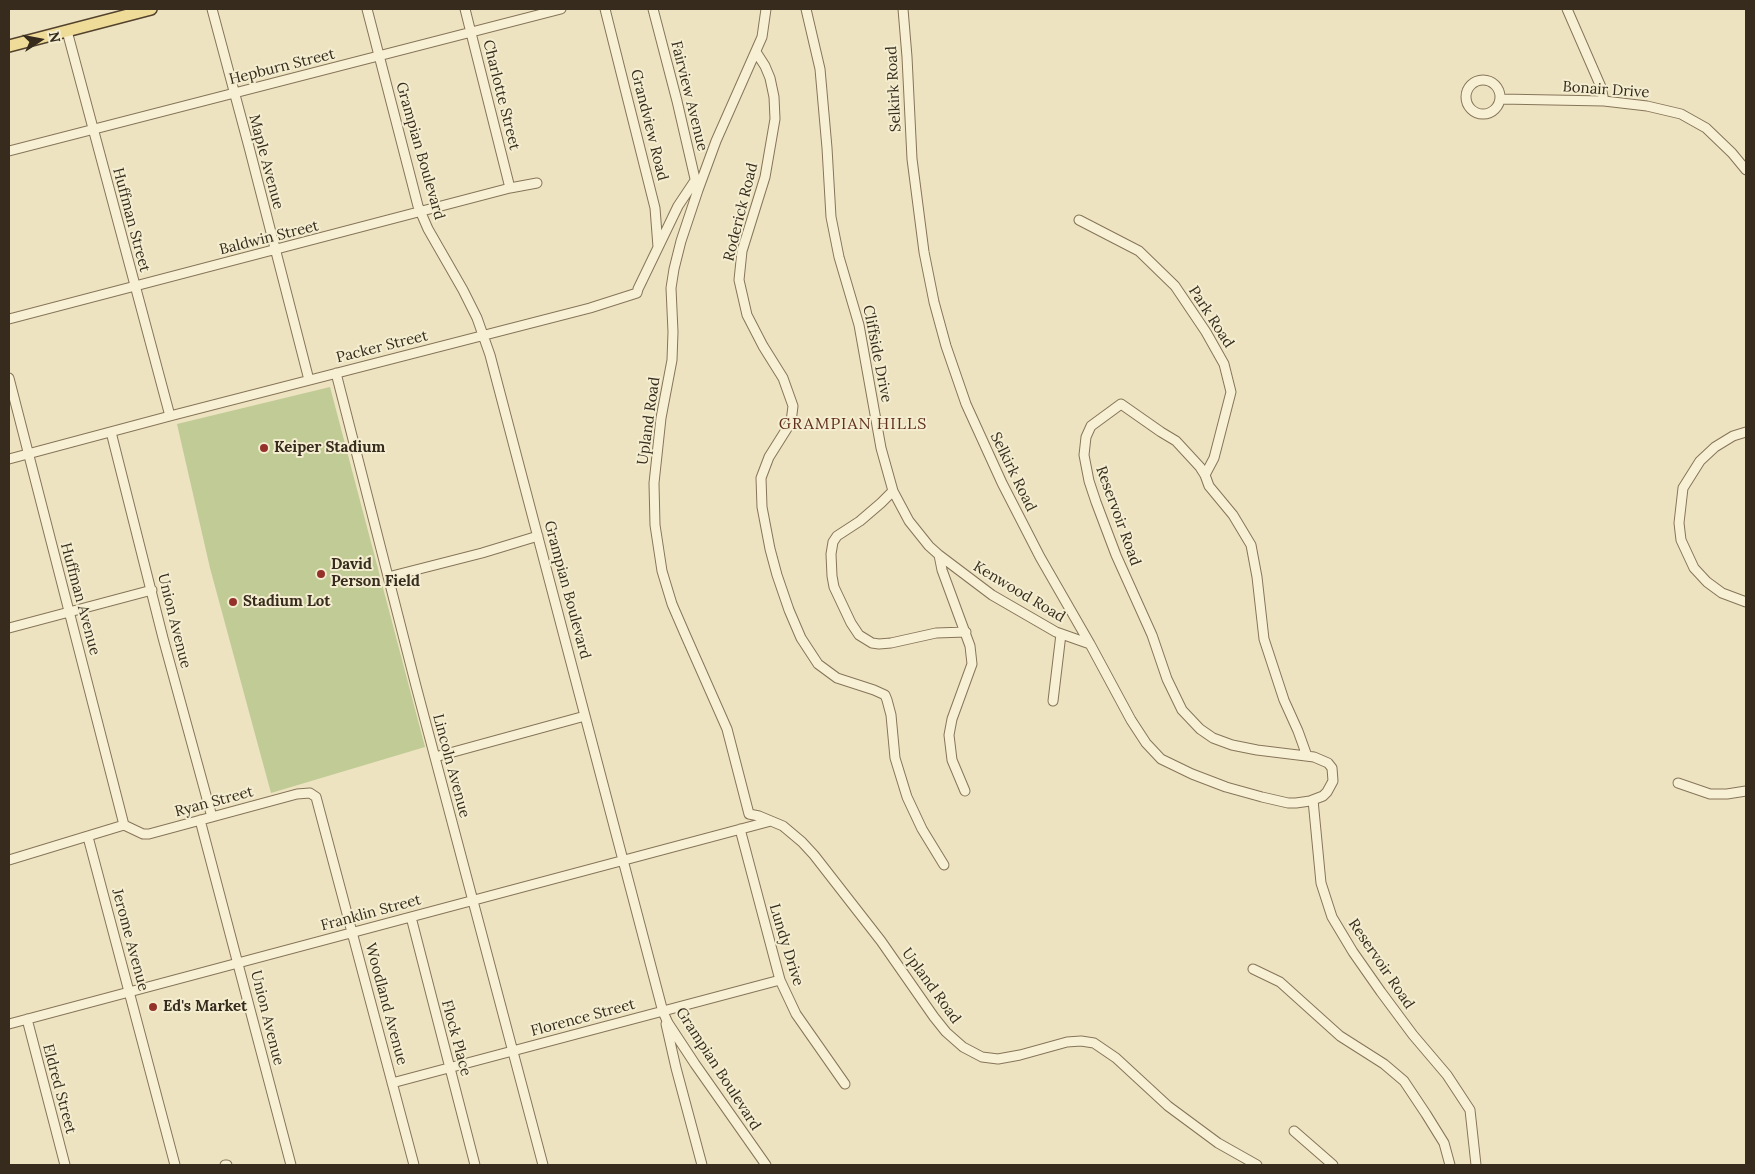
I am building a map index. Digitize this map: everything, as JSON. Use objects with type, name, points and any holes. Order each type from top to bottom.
[{"type":"main road","points":[[9,46],[67,31],[113,14],[151,9]]},
{"type":"street","name":"Maple Avenue","points":[[212,9],[309,380]]},
{"type":"street","name":"Grampian Boulevard","points":[[367,9],[412,185],[421,212],[439,250],[463,290],[483,334],[663,1012],[668,1023],[695,1064],[766,1165]]},
{"type":"street","name":"Charlotte Street","points":[[465,9],[510,188]]},
{"type":"street","name":"Hepburn Street","points":[[9,151],[559,9]]},
{"type":"street","name":"Grandview Road","points":[[604,9],[655,208],[658,249]]},
{"type":"street","name":"Fairview Avenue","points":[[653,9],[678,101],[698,190]]},
{"type":"street","name":"Upland Road","points":[[766,9],[762,37],[722,124],[681,241],[672,288],[672,360],[660,418],[654,483],[656,534],[662,572],[672,604],[727,729],[749,814],[783,826],[793,833],[814,855],[881,941],[934,1017],[946,1032],[963,1046],[982,1056],[998,1058],[1020,1055],[1067,1042],[1081,1041],[1094,1043],[1116,1058],[1168,1106],[1218,1143],[1258,1165]]},
{"type":"street","name":"Cliffside Drive","points":[[806,9],[820,69],[831,217],[839,257],[859,325],[881,448],[893,490],[909,521],[939,555]]},
{"type":"street","name":"Selkirk Road","points":[[903,9],[915,193],[928,275],[946,346],[966,404],[1002,483],[1040,557],[1090,644],[1130,720],[1146,743],[1161,759],[1192,774],[1226,787],[1262,797],[1288,802],[1313,800]]},
{"type":"street","points":[[1567,9],[1601,88],[1604,101]]},
{"type":"street","name":"Huffman Street","points":[[67,31],[170,416]]},
{"type":"street","name":"Roderick Road","points":[[756,52],[766,66],[770,78],[774,97],[775,119],[765,177],[742,251],[740,280],[747,315],[783,378],[793,406],[791,422],[769,457],[761,478],[762,507],[769,542],[777,575],[789,610],[802,638],[818,664],[837,678],[874,690],[885,696],[891,716],[896,758],[907,797],[922,829],[944,864]]},
{"type":"street","name":"Bonair Drive","points":[[1500,99],[1604,101],[1647,106],[1681,114],[1706,128],[1732,153],[1746,170]]},
{"type":"street","name":"Packer Street","points":[[9,459],[483,334],[590,308],[637,293],[678,206],[696,179]]},
{"type":"street","name":"Baldwin Street","points":[[9,320],[537,182]]},
{"type":"street","name":"Park Road","points":[[1079,220],[1139,251],[1174,286],[1206,332],[1224,364],[1231,392],[1214,458],[1205,475]]},
{"type":"street","name":"Lincoln Avenue","points":[[336,373],[543,1165]]},
{"type":"street","name":"Huffman Avenue","points":[[9,378],[124,825]]},
{"type":"street","name":"Reservoir Road","points":[[1307,756],[1284,700],[1264,639],[1257,577],[1251,545],[1233,515],[1209,486],[1205,475],[1176,441],[1121,404],[1092,424],[1087,432],[1084,460],[1096,502],[1116,555],[1152,635],[1167,679],[1182,710],[1200,729],[1219,741],[1257,750],[1307,756],[1323,760],[1332,768],[1333,781],[1327,792],[1313,800],[1321,884],[1332,917],[1353,952],[1381,992],[1413,1035],[1447,1075],[1470,1110],[1476,1165]]},
{"type":"street","name":"Union Avenue","points":[[111,432],[212,817]]},
{"type":"street","points":[[1746,432],[1733,436],[1715,447],[1700,460],[1683,488],[1679,523],[1681,540],[1694,568],[1707,582],[1722,593],[1746,602]]},
{"type":"street","points":[[893,490],[881,503],[860,521],[837,536],[833,542],[831,554],[834,587],[847,615],[859,635],[866,641],[879,644],[936,633],[966,632]]},
{"type":"street","points":[[388,577],[482,553],[538,536]]},
{"type":"street","points":[[939,555],[942,570],[966,632],[972,664],[952,719],[950,735],[952,760],[965,791]]},
{"type":"street","name":"Kenwood Road","points":[[939,555],[992,595],[1061,634],[1090,644]]},
{"type":"street","points":[[9,628],[152,590]]},
{"type":"street","points":[[1053,701],[1061,634]]},
{"type":"street","points":[[435,757],[585,716]]},
{"type":"street","points":[[1678,783],[1710,794],[1746,791]]},
{"type":"street","name":"Ryan Street","points":[[124,825],[143,834],[149,834],[298,794],[312,794]]},
{"type":"street","name":"Woodland Avenue","points":[[312,794],[318,804],[414,1165]]},
{"type":"street","name":"Union Avenue","points":[[200,820],[291,1165]]},
{"type":"street","points":[[740,829],[771,821]]},
{"type":"street","points":[[9,860],[124,825]]},
{"type":"street","name":"Franklin Street","points":[[9,1024],[740,829]]},
{"type":"street","name":"Lundy Drive","points":[[740,829],[780,980],[796,1014],[845,1084]]},
{"type":"street","name":"Jerome Avenue","points":[[88,837],[175,1165]]},
{"type":"street","name":"Flock Place","points":[[410,917],[475,1165]]},
{"type":"street","points":[[1253,969],[1280,982],[1340,1036],[1384,1064],[1404,1081],[1444,1144],[1450,1165]]},
{"type":"street","name":"Florence Street","points":[[392,1083],[780,980]]},
{"type":"street","points":[[663,1012],[702,1165]]},
{"type":"street","name":"Eldred Street","points":[[27,1019],[65,1165]]},
{"type":"street","points":[[1294,1132],[1333,1165]]},
{"type":"green space","points":[[330,387],[425,747],[271,793],[210,568],[177,424]]},
{"type":"place","name":"Keiper Stadium","points":[[264,448]]},
{"type":"place","name":"David Person Field","points":[[321,574]]},
{"type":"place","name":"Stadium Lot","points":[[233,602]]},
{"type":"place","name":"Ed's Market","points":[[153,1007]]},
{"type":"district","name":"GRAMPIAN HILLS","points":[[853,424]]}]
